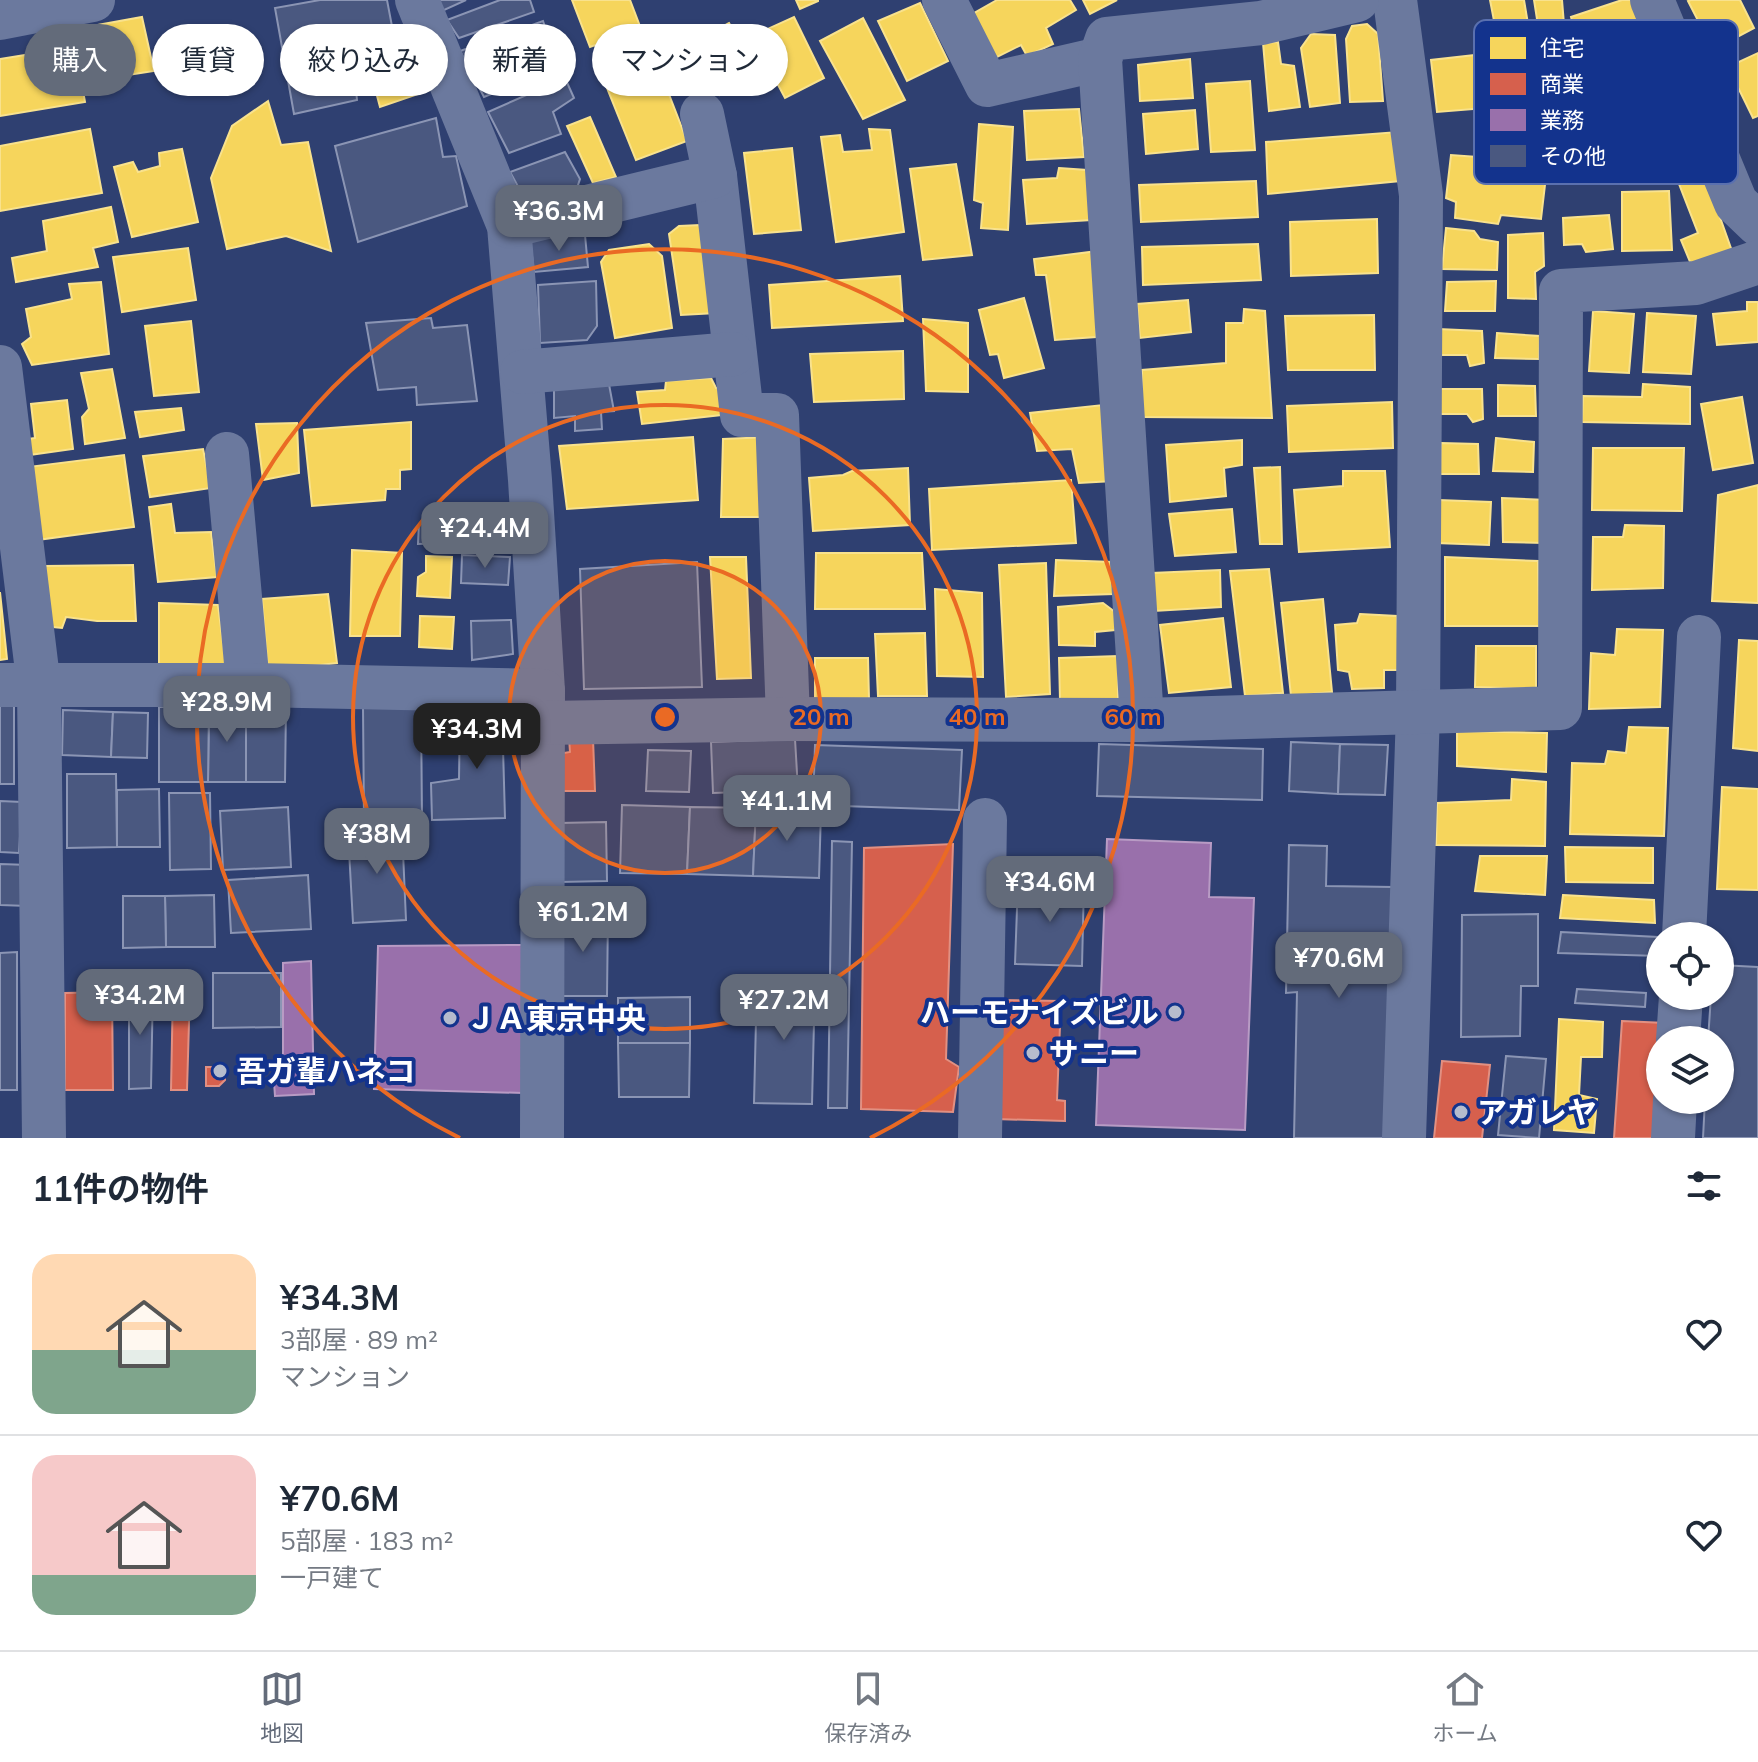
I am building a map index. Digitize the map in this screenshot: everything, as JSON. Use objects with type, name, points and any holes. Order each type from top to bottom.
[{"type":"street","points":[[0,18],[93,0]]},
{"type":"street","points":[[417,0],[509,226],[522,372],[543,707],[542,1138]]},
{"type":"street","points":[[944,0],[987,85],[1100,59]]},
{"type":"street","points":[[1142,720],[1100,59],[1107,39],[1261,23],[1357,0]]},
{"type":"street","points":[[1395,0],[1421,195],[1418,712],[1404,1138]]},
{"type":"street","points":[[1652,0],[1660,20]]},
{"type":"street","points":[[702,114],[715,176],[742,415],[777,415],[788,719]]},
{"type":"street","points":[[509,226],[715,176]]},
{"type":"street","points":[[1728,184],[1736,203],[1758,224]]},
{"type":"street","points":[[20,686],[248,685],[543,707],[788,719],[1142,720],[1560,708],[1561,291],[1696,283],[1758,262]]},
{"type":"street","points":[[522,372],[733,354]]},
{"type":"street","points":[[0,367],[44,1138]]},
{"type":"street","points":[[227,454],[248,685]]},
{"type":"street","points":[[1685,922],[1699,637]]},
{"type":"street","points":[[980,1138],[985,820]]},
{"type":"street","points":[[1673,1138],[1674,1114]]},
{"type":"building: 住宅","points":[[572,0],[630,0],[639,24],[592,24],[590,47]]},
{"type":"building: 住宅","points":[[796,0],[818,0],[818,1],[800,9]]},
{"type":"building: 住宅","points":[[997,0],[1070,0],[1076,10],[1046,28],[1053,44],[1027,56],[1021,45],[993,59],[969,16]]},
{"type":"building: 住宅","points":[[1083,0],[1117,0],[1090,14]]},
{"type":"building: 住宅","points":[[1490,0],[1524,0],[1527,20],[1494,20]]},
{"type":"building: 住宅","points":[[1534,0],[1562,0],[1564,20],[1537,20]]},
{"type":"building: 住宅","points":[[1622,0],[1635,0],[1643,20],[1572,20],[1571,17]]},
{"type":"building: 住宅","points":[[1740,0],[1754,28],[1738,37],[1738,20],[1698,20],[1688,1]]},
{"type":"building: 住宅","points":[[920,3],[948,61],[907,81],[878,21]]},
{"type":"building: 住宅","points":[[142,17],[152,71],[136,74],[136,24],[103,24]]},
{"type":"building: 住宅","points":[[794,17],[824,78],[785,98],[788,96],[788,24],[779,24]]},
{"type":"building: 住宅","points":[[863,18],[905,100],[863,119],[820,41]]},
{"type":"building: 住宅","points":[[1367,24],[1378,34],[1383,101],[1350,102],[1346,39],[1352,26]]},
{"type":"building: 住宅","points":[[1311,34],[1335,35],[1340,103],[1310,107],[1301,48]]},
{"type":"building: 住宅","points":[[1278,42],[1281,64],[1294,66],[1300,107],[1269,111],[1263,43]]},
{"type":"building: 住宅","points":[[1758,53],[1758,116],[1753,118],[1738,87],[1738,62]]},
{"type":"building: 住宅","points":[[24,55],[24,96],[84,96],[85,102],[0,116],[0,59]]},
{"type":"building: 住宅","points":[[1474,55],[1474,109],[1437,112],[1431,60]]},
{"type":"building: 住宅","points":[[1190,59],[1193,98],[1140,101],[1138,65]]},
{"type":"building: 住宅","points":[[1250,81],[1255,150],[1211,152],[1206,84]]},
{"type":"building: 住宅","points":[[377,96],[412,96],[380,107]]},
{"type":"building: 住宅","points":[[610,96],[670,96],[687,141],[636,160]]},
{"type":"building: 住宅","points":[[268,101],[281,145],[308,142],[331,251],[286,236],[227,249],[211,178],[232,126]]},
{"type":"building: 住宅","points":[[1079,109],[1084,157],[1027,160],[1024,111]]},
{"type":"building: 住宅","points":[[1195,110],[1198,149],[1146,154],[1143,114]]},
{"type":"building: 住宅","points":[[590,117],[616,177],[593,183],[567,126]]},
{"type":"building: 住宅","points":[[979,124],[1013,127],[1008,230],[981,228],[983,203],[974,200]]},
{"type":"building: 住宅","points":[[90,129],[102,193],[0,211],[0,146]]},
{"type":"building: 住宅","points":[[869,129],[890,130],[904,232],[836,242],[821,137],[840,135],[843,152],[872,150]]},
{"type":"building: 住宅","points":[[1398,132],[1400,181],[1268,194],[1266,142]]},
{"type":"building: 住宅","points":[[792,148],[801,230],[754,234],[744,153]]},
{"type":"building: 住宅","points":[[182,149],[198,222],[132,237],[114,167],[133,162],[138,172],[160,166],[159,153]]},
{"type":"building: 住宅","points":[[1451,155],[1474,157],[1474,184],[1545,184],[1541,219],[1501,215],[1498,224],[1455,218],[1456,202],[1446,198]]},
{"type":"building: 住宅","points":[[956,164],[972,255],[923,260],[910,169]]},
{"type":"building: 住宅","points":[[1059,168],[1087,170],[1091,220],[1027,224],[1023,180],[1057,178]]},
{"type":"building: 住宅","points":[[1256,181],[1258,217],[1141,222],[1139,185]]},
{"type":"building: 住宅","points":[[1679,184],[1708,184],[1733,254],[1693,269],[1681,240],[1698,233]]},
{"type":"building: 住宅","points":[[1669,191],[1672,250],[1622,251],[1622,192]]},
{"type":"building: 住宅","points":[[111,207],[118,242],[93,248],[98,267],[16,282],[12,258],[47,251],[43,221]]},
{"type":"building: 住宅","points":[[1609,215],[1613,249],[1586,252],[1582,244],[1564,245],[1563,218]]},
{"type":"building: 住宅","points":[[1377,219],[1378,273],[1291,276],[1290,222]]},
{"type":"building: 住宅","points":[[700,225],[716,313],[681,315],[669,234],[679,226]]},
{"type":"building: 住宅","points":[[1446,228],[1474,231],[1480,239],[1498,242],[1497,270],[1442,269]]},
{"type":"building: 住宅","points":[[1543,233],[1544,266],[1535,272],[1536,299],[1508,298],[1508,235]]},
{"type":"building: 住宅","points":[[649,244],[662,256],[672,328],[615,338],[601,262],[609,250]]},
{"type":"building: 住宅","points":[[1258,244],[1261,280],[1143,285],[1142,247]]},
{"type":"building: 住宅","points":[[188,248],[196,300],[122,312],[113,257]]},
{"type":"building: 住宅","points":[[1098,251],[1096,337],[1055,340],[1046,275],[1036,275],[1034,259]]},
{"type":"building: 住宅","points":[[900,276],[903,321],[772,328],[769,285]]},
{"type":"building: 住宅","points":[[1496,281],[1495,311],[1445,311],[1447,282]]},
{"type":"building: 住宅","points":[[101,282],[109,354],[32,365],[22,344],[31,337],[26,309],[72,299],[69,284]]},
{"type":"building: 住宅","points":[[1024,298],[1044,368],[1004,378],[998,354],[990,355],[979,310]]},
{"type":"building: 住宅","points":[[1188,300],[1191,332],[1140,338],[1137,304]]},
{"type":"building: 住宅","points":[[1747,302],[1758,302],[1758,342],[1717,345],[1713,314],[1747,311]]},
{"type":"building: 住宅","points":[[1244,309],[1265,311],[1272,418],[1142,417],[1142,370],[1226,363],[1226,323],[1243,323]]},
{"type":"building: 住宅","points":[[1593,311],[1634,314],[1629,373],[1589,371]]},
{"type":"building: 住宅","points":[[1647,313],[1696,316],[1691,374],[1643,372]]},
{"type":"building: 住宅","points":[[1374,315],[1375,370],[1288,370],[1285,316]]},
{"type":"building: 住宅","points":[[923,319],[968,323],[968,392],[926,391]]},
{"type":"building: 住宅","points":[[191,321],[199,392],[154,396],[145,326]]},
{"type":"building: 住宅","points":[[1438,329],[1482,331],[1484,363],[1470,366],[1467,355],[1438,355]]},
{"type":"building: 住宅","points":[[1497,333],[1540,336],[1539,359],[1495,358]]},
{"type":"building: 住宅","points":[[903,351],[904,399],[814,402],[810,354]]},
{"type":"building: 住宅","points":[[112,369],[125,438],[85,444],[82,417],[89,409],[81,373]]},
{"type":"building: 住宅","points":[[711,378],[716,388],[727,388],[730,414],[642,424],[637,392],[665,390],[666,381]]},
{"type":"building: 住宅","points":[[1643,384],[1690,387],[1690,424],[1582,422],[1583,396],[1642,397]]},
{"type":"building: 住宅","points":[[1498,385],[1535,386],[1536,416],[1498,416]]},
{"type":"building: 住宅","points":[[1438,389],[1482,389],[1483,419],[1473,422],[1467,414],[1438,414]]},
{"type":"building: 住宅","points":[[1742,397],[1753,463],[1713,470],[1701,404]]},
{"type":"building: 住宅","points":[[67,400],[73,449],[22,456],[20,440],[35,438],[31,404]]},
{"type":"building: 住宅","points":[[1392,402],[1393,448],[1289,452],[1287,406]]},
{"type":"building: 住宅","points":[[1103,405],[1113,481],[1079,483],[1072,449],[1037,451],[1030,413]]},
{"type":"building: 住宅","points":[[181,408],[184,430],[140,437],[135,412]]},
{"type":"building: 住宅","points":[[411,422],[411,469],[400,470],[400,489],[386,489],[385,500],[312,506],[304,430]]},
{"type":"building: 住宅","points":[[297,423],[299,473],[263,480],[256,424]]},
{"type":"building: 住宅","points":[[693,437],[698,500],[567,509],[559,446]]},
{"type":"building: 住宅","points":[[768,437],[770,517],[721,517],[723,439]]},
{"type":"building: 住宅","points":[[1496,438],[1534,442],[1533,472],[1493,471]]},
{"type":"building: 住宅","points":[[1242,440],[1242,465],[1224,468],[1226,496],[1170,502],[1166,445]]},
{"type":"building: 住宅","points":[[1441,443],[1478,444],[1479,474],[1440,474]]},
{"type":"building: 住宅","points":[[1593,448],[1684,448],[1682,511],[1592,510]]},
{"type":"building: 住宅","points":[[203,449],[211,488],[150,497],[143,456]]},
{"type":"building: 住宅","points":[[124,455],[134,527],[37,540],[28,467]]},
{"type":"building: 住宅","points":[[1280,467],[1282,544],[1260,544],[1254,468]]},
{"type":"building: 住宅","points":[[908,468],[910,525],[813,531],[809,478],[843,475],[852,471]]},
{"type":"building: 住宅","points":[[1343,471],[1385,471],[1390,547],[1299,552],[1294,490],[1343,486]]},
{"type":"building: 住宅","points":[[1071,480],[1076,543],[932,550],[929,489]]},
{"type":"building: 住宅","points":[[1758,485],[1758,603],[1712,601],[1718,495]]},
{"type":"building: 住宅","points":[[1502,498],[1547,500],[1544,543],[1503,542]]},
{"type":"building: 住宅","points":[[1438,500],[1491,502],[1489,545],[1436,543]]},
{"type":"building: 住宅","points":[[171,504],[175,533],[211,532],[217,577],[158,582],[149,507]]},
{"type":"building: 住宅","points":[[1232,509],[1236,552],[1175,556],[1169,514]]},
{"type":"building: 住宅","points":[[1625,525],[1664,526],[1663,588],[1592,590],[1593,537],[1623,537]]},
{"type":"building: 住宅","points":[[352,550],[402,553],[400,636],[350,636]]},
{"type":"building: 住宅","points":[[816,553],[922,553],[925,609],[815,609]]},
{"type":"building: 住宅","points":[[426,556],[452,557],[450,598],[417,596],[418,577],[426,572]]},
{"type":"building: 住宅","points":[[710,557],[746,557],[751,678],[717,679]]},
{"type":"building: 住宅","points":[[1445,557],[1538,561],[1539,626],[1445,626]]},
{"type":"building: 住宅","points":[[1056,560],[1113,562],[1114,594],[1054,596]]},
{"type":"building: 住宅","points":[[1046,563],[1050,694],[1006,697],[999,565]]},
{"type":"building: 住宅","points":[[133,565],[136,621],[66,617],[62,628],[43,626],[45,566]]},
{"type":"building: 住宅","points":[[1269,569],[1283,693],[1245,696],[1230,571]]},
{"type":"building: 住宅","points":[[1220,570],[1221,607],[1154,611],[1152,573]]},
{"type":"building: 住宅","points":[[935,589],[982,593],[983,677],[937,676]]},
{"type":"building: 住宅","points":[[0,592],[7,659],[0,660]]},
{"type":"building: 住宅","points":[[328,594],[337,663],[268,671],[262,599]]},
{"type":"building: 住宅","points":[[1323,599],[1332,692],[1291,696],[1281,603]]},
{"type":"building: 住宅","points":[[159,603],[218,605],[226,666],[159,665]]},
{"type":"building: 住宅","points":[[1103,603],[1115,612],[1115,630],[1095,632],[1095,646],[1059,645],[1058,607]]},
{"type":"building: 住宅","points":[[1360,614],[1397,616],[1399,670],[1384,670],[1384,688],[1352,689],[1349,672],[1338,670],[1335,625],[1357,623]]},
{"type":"building: 住宅","points":[[420,616],[454,617],[452,649],[419,647]]},
{"type":"building: 住宅","points":[[1223,618],[1231,687],[1169,693],[1160,625]]},
{"type":"building: 住宅","points":[[1617,629],[1663,630],[1660,707],[1589,709],[1591,653],[1615,655]]},
{"type":"building: 住宅","points":[[925,633],[927,696],[878,696],[875,634]]},
{"type":"building: 住宅","points":[[1739,640],[1758,641],[1758,751],[1733,748]]},
{"type":"building: 住宅","points":[[1476,646],[1536,646],[1536,689],[1475,687]]},
{"type":"building: 住宅","points":[[1118,656],[1118,700],[1060,700],[1059,658]]},
{"type":"building: 住宅","points":[[815,658],[868,658],[869,699],[815,701]]},
{"type":"building: 住宅","points":[[1629,727],[1668,728],[1664,836],[1570,834],[1572,763],[1605,764],[1608,751],[1626,753]]},
{"type":"building: 住宅","points":[[1457,731],[1547,733],[1546,772],[1457,766]]},
{"type":"building: 住宅","points":[[1512,779],[1546,782],[1545,846],[1436,845],[1437,803],[1511,800]]},
{"type":"building: 住宅","points":[[1722,787],[1758,789],[1758,890],[1717,889]]},
{"type":"building: 住宅","points":[[1565,847],[1653,848],[1653,883],[1566,882]]},
{"type":"building: 住宅","points":[[1480,856],[1547,856],[1545,895],[1475,891]]},
{"type":"building: 住宅","points":[[1563,895],[1654,900],[1655,922],[1560,918]]},
{"type":"building: 住宅","points":[[1559,1019],[1603,1022],[1602,1057],[1581,1057],[1579,1095],[1597,1099],[1594,1133],[1554,1130]]},
{"type":"building: 商業","points":[[569,738],[593,739],[595,791],[561,791],[558,754],[570,752]]},
{"type":"building: 商業","points":[[953,844],[946,1059],[959,1067],[953,1112],[861,1109],[864,848]]},
{"type":"building: 商業","points":[[173,988],[190,989],[187,1090],[171,1090]]},
{"type":"building: 商業","points":[[112,992],[113,1090],[65,1090],[65,993]]},
{"type":"building: 商業","points":[[999,1000],[1061,1001],[1057,1100],[1065,1101],[1065,1121],[995,1119]]},
{"type":"building: 商業","points":[[1622,1021],[1665,1023],[1664,1026],[1646,1026],[1646,1114],[1658,1114],[1658,1138],[1614,1138]]},
{"type":"building: 商業","points":[[1442,1061],[1490,1065],[1482,1138],[1434,1138]]},
{"type":"building: 商業","points":[[206,1067],[225,1067],[225,1080],[219,1086],[206,1086]]},
{"type":"building: 業務","name":"ハーモナイズビル","points":[[1107,839],[1211,843],[1209,897],[1254,898],[1245,1130],[1096,1125]]},
{"type":"building: 業務","name":"ＪＡ東京中央","points":[[524,945],[523,1093],[374,1089],[378,946]]},
{"type":"building: 業務","points":[[311,961],[314,1094],[275,1096],[273,1067],[283,1063],[283,963]]},
{"type":"building: その他","points":[[320,0],[387,0],[392,24],[280,24],[280,36],[275,8]]},
{"type":"building: その他","points":[[437,0],[466,0],[442,11]]},
{"type":"building: その他","points":[[500,0],[530,0],[534,12],[499,24],[464,24],[464,36],[459,38],[447,20]]},
{"type":"building: その他","points":[[291,96],[357,96],[357,100],[294,114]]},
{"type":"building: その他","points":[[524,96],[574,98],[553,112],[561,134],[509,153],[488,112]]},
{"type":"building: その他","points":[[436,118],[443,157],[456,156],[467,206],[358,242],[335,146]]},
{"type":"building: その他","points":[[565,152],[580,179],[575,194],[525,199],[510,172]]},
{"type":"building: その他","points":[[585,235],[588,267],[534,272],[530,239]]},
{"type":"building: その他","points":[[596,281],[597,326],[587,340],[540,343],[538,285]]},
{"type":"building: その他","points":[[431,318],[433,328],[467,325],[477,401],[417,405],[416,387],[378,390],[366,323]]},
{"type":"building: その他","points":[[608,379],[614,411],[601,412],[602,429],[575,431],[575,416],[554,418],[554,384]]},
{"type":"building: その他","points":[[513,518],[513,541],[418,544],[419,524]]},
{"type":"building: その他","points":[[462,555],[510,557],[508,585],[461,583]]},
{"type":"building: その他","points":[[697,562],[702,687],[584,689],[580,569]]},
{"type":"building: その他","points":[[511,620],[513,654],[472,660],[471,621]]},
{"type":"building: その他","points":[[0,703],[14,703],[14,784],[0,784]]},
{"type":"building: その他","points":[[246,706],[246,782],[208,782],[209,707]]},
{"type":"building: その他","points":[[246,706],[286,706],[285,782],[246,782]]},
{"type":"building: その他","points":[[421,706],[422,820],[364,820],[363,707]]},
{"type":"building: その他","points":[[159,707],[209,707],[208,782],[159,782]]},
{"type":"building: その他","points":[[63,710],[113,712],[111,757],[62,755]]},
{"type":"building: その他","points":[[113,712],[148,713],[147,758],[111,757]]},
{"type":"building: その他","points":[[460,712],[514,718],[516,749],[503,748],[505,818],[432,820],[431,783],[459,779]]},
{"type":"building: その他","points":[[795,739],[798,790],[713,793],[711,742]]},
{"type":"building: その他","points":[[1291,742],[1340,744],[1338,794],[1289,791]]},
{"type":"building: その他","points":[[1099,744],[1263,749],[1262,800],[1097,796]]},
{"type":"building: その他","points":[[1340,744],[1388,745],[1385,795],[1338,794]]},
{"type":"building: その他","points":[[815,745],[962,750],[959,810],[813,805]]},
{"type":"building: その他","points":[[648,750],[691,751],[689,792],[646,791]]},
{"type":"building: その他","points":[[67,774],[116,774],[117,847],[67,848]]},
{"type":"building: その他","points":[[159,789],[160,847],[117,847],[117,790]]},
{"type":"building: その他","points":[[169,793],[210,793],[211,869],[170,870]]},
{"type":"building: その他","points":[[0,801],[22,802],[19,853],[0,852]]},
{"type":"building: その他","points":[[622,805],[690,807],[687,874],[620,873]]},
{"type":"building: その他","points":[[288,807],[291,867],[223,870],[220,811]]},
{"type":"building: その他","points":[[690,807],[756,808],[753,876],[687,874]]},
{"type":"building: その他","points":[[756,808],[821,811],[819,878],[753,876]]},
{"type":"building: その他","points":[[606,822],[607,881],[560,882],[559,823]]},
{"type":"building: その他","points":[[402,829],[406,920],[353,923],[348,832]]},
{"type":"building: その他","points":[[832,841],[852,842],[847,1108],[828,1108]]},
{"type":"building: その他","points":[[1289,845],[1327,846],[1326,886],[1393,887],[1388,1138],[1294,1138],[1297,992],[1286,993]]},
{"type":"building: その他","points":[[0,864],[29,865],[28,906],[0,905]]},
{"type":"building: その他","points":[[308,875],[311,929],[231,933],[228,880]]},
{"type":"building: その他","points":[[1018,881],[1084,883],[1082,966],[1015,964]]},
{"type":"building: その他","points":[[214,895],[215,947],[166,947],[165,896]]},
{"type":"building: その他","points":[[123,896],[165,896],[166,947],[123,948]]},
{"type":"building: その他","points":[[558,912],[608,912],[607,996],[558,996]]},
{"type":"building: その他","points":[[1538,914],[1538,986],[1521,986],[1520,1036],[1461,1037],[1462,915]]},
{"type":"building: その他","points":[[1561,932],[1646,936],[1646,956],[1558,953]]},
{"type":"building: その他","points":[[17,952],[17,1090],[0,1090],[0,953]]},
{"type":"building: その他","points":[[1734,966],[1758,967],[1758,1138],[1703,1138],[1704,1114],[1734,1114],[1734,1026],[1709,1026],[1710,1010],[1734,1010]]},
{"type":"building: その他","points":[[213,973],[281,973],[281,1027],[213,1028]]},
{"type":"building: その他","points":[[757,979],[815,981],[812,1104],[754,1103]]},
{"type":"building: その他","points":[[129,986],[153,986],[151,1088],[129,1089]]},
{"type":"building: その他","points":[[1577,989],[1646,993],[1645,1007],[1575,1003]]},
{"type":"building: その他","points":[[690,997],[690,1043],[618,1043],[618,998]]},
{"type":"building: その他","points":[[618,1043],[690,1043],[689,1097],[619,1097]]},
{"type":"building: その他","points":[[1506,1056],[1546,1059],[1539,1138],[1498,1135]]},
{"type":"place","name":"ハーモナイズビル","points":[[1175,1012]]},
{"type":"place","name":"ＪＡ東京中央","points":[[450,1018]]},
{"type":"place","name":"サニー","points":[[1033,1053]]},
{"type":"place","name":"吾ガ輩ハネコ","points":[[220,1071]]},
{"type":"place","name":"アガレヤ","points":[[1461,1112]]}]
